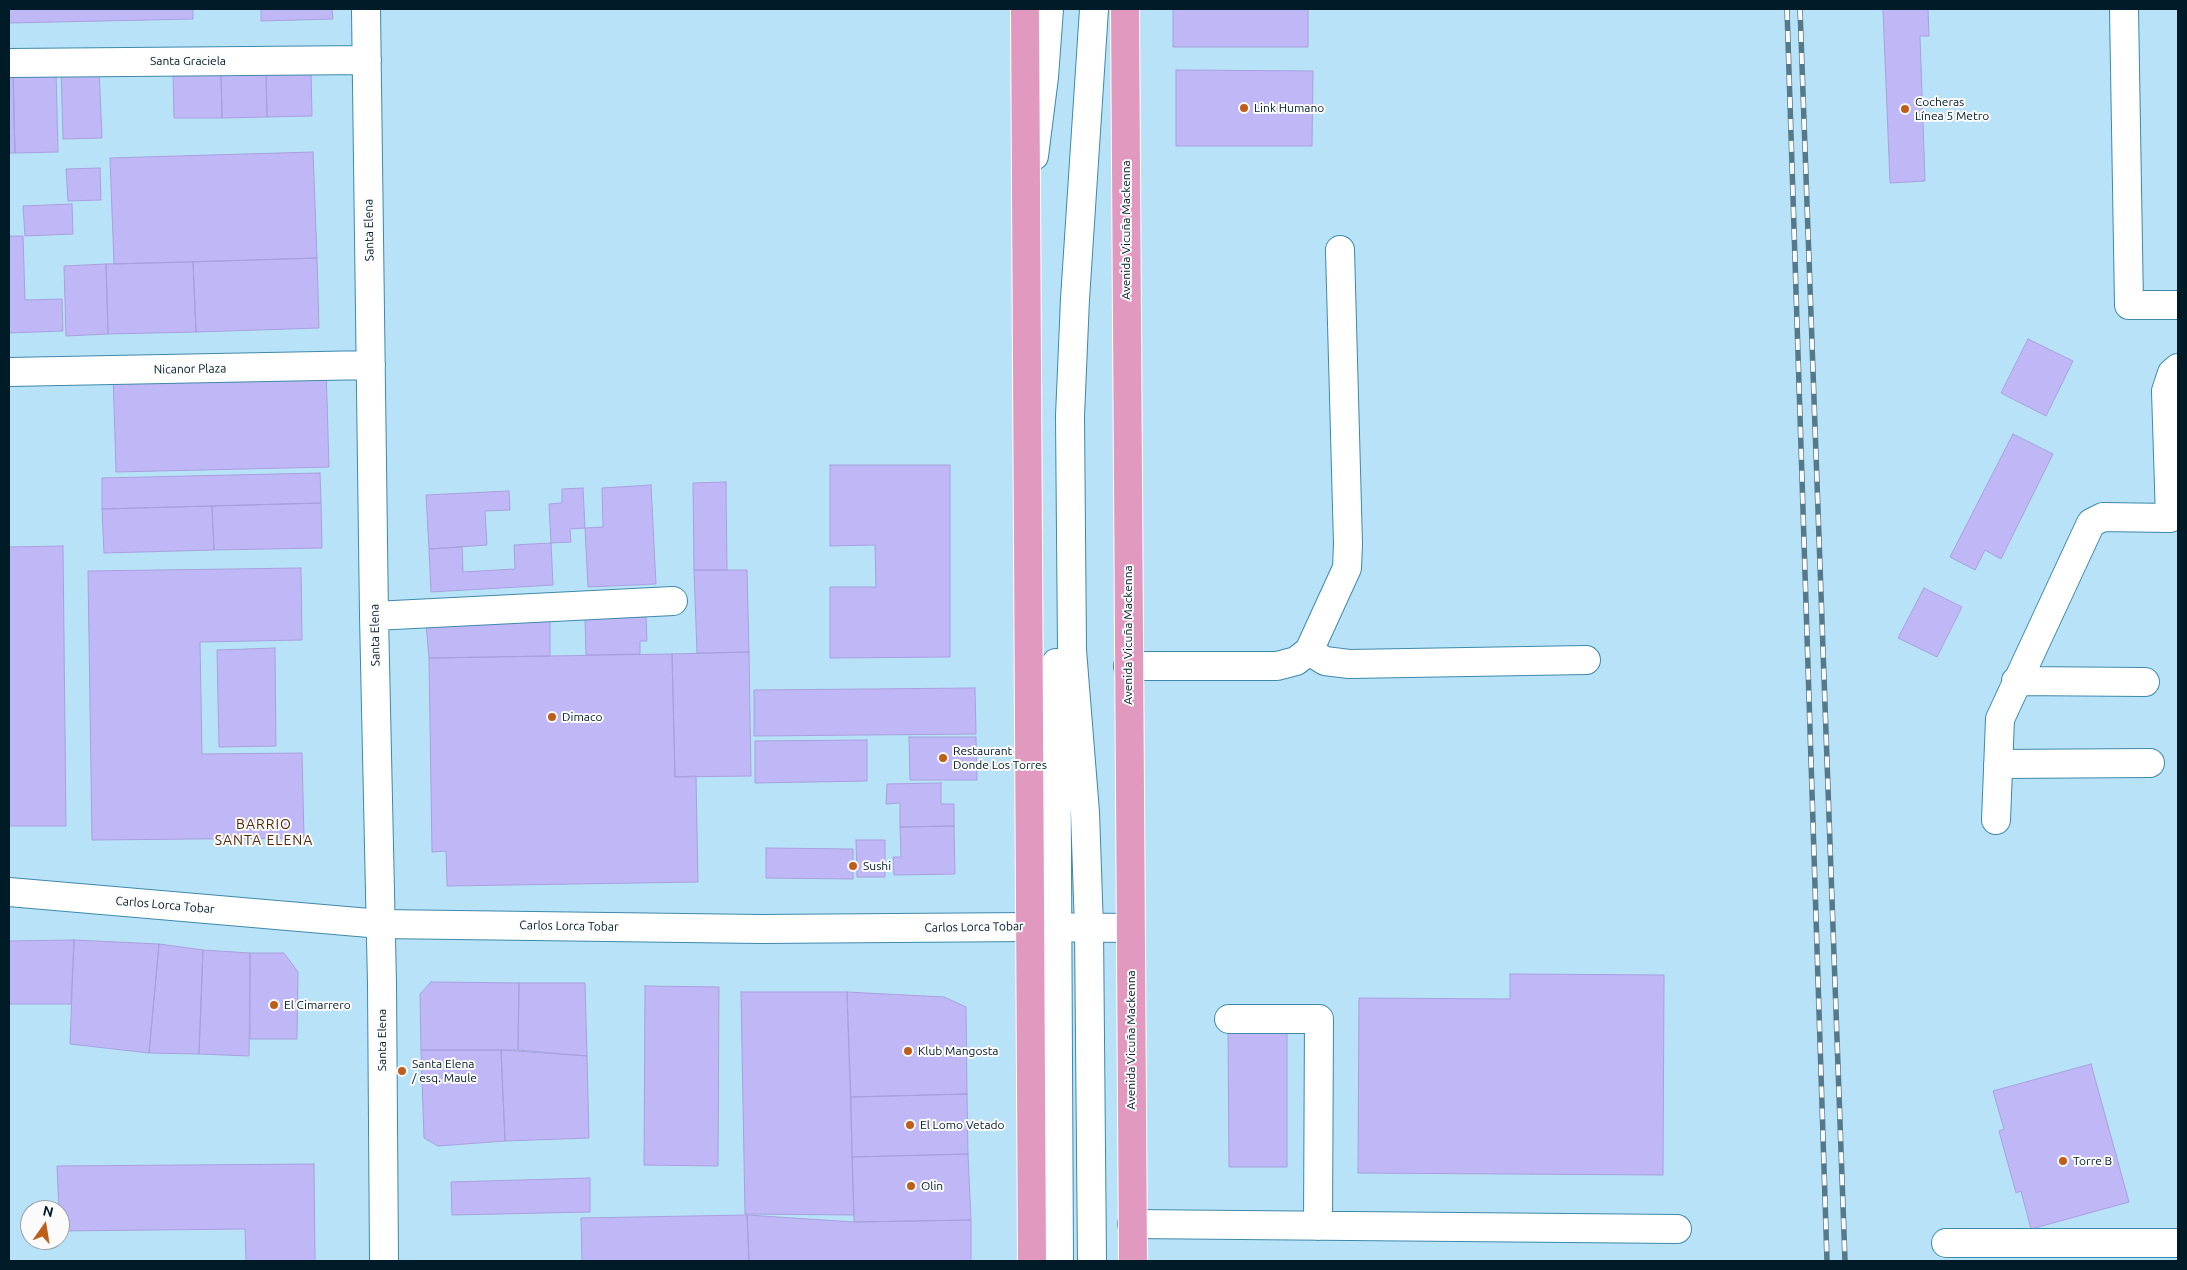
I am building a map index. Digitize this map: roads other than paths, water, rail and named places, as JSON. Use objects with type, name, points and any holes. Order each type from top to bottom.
[{"type":"main road","points":[[1025,9],[1032,1261]]},
{"type":"main road","name":"Avenida Vicuña Mackenna","points":[[1125,9],[1133,1261]]},
{"type":"street","name":"Santa Elena","points":[[366,9],[374,616],[381,924],[384,1261]]},
{"type":"street","points":[[1026,205],[1037,142],[1049,9]]},
{"type":"street","points":[[1059,1261],[1054,423],[1059,310],[1074,94],[1076,9]]},
{"type":"street","points":[[1092,1261],[1089,928],[1085,812],[1072,650],[1070,416],[1075,299],[1094,9]]},
{"type":"street","points":[[2124,9],[2129,305],[2178,305]]},
{"type":"street","name":"Santa Graciela","points":[[9,63],[367,60]]},
{"type":"street","points":[[1128,666],[1276,666],[1296,661],[1309,652],[1347,568],[1348,544],[1340,250]]},
{"type":"street","name":"Nicanor Plaza","points":[[9,372],[371,365]]},
{"type":"street","points":[[1996,820],[2000,719],[2091,523],[2103,517],[2170,518],[2166,391],[2172,373],[2178,368]]},
{"type":"street","points":[[374,616],[674,601]]},
{"type":"street","points":[[1309,652],[1325,660],[1349,664],[1586,660]]},
{"type":"street","points":[[2016,681],[2145,682]]},
{"type":"street","points":[[1998,764],[2150,763]]},
{"type":"street","name":"Carlos Lorca Tobar","points":[[9,892],[381,924],[760,929],[1130,928]]},
{"type":"street","points":[[1229,1019],[1319,1019],[1318,1226]]},
{"type":"street","points":[[1132,1224],[1677,1229]]},
{"type":"street","points":[[1946,1243],[2178,1243]]},
{"type":"railway","points":[[1787,9],[1827,1261]]},
{"type":"railway","points":[[1800,9],[1845,1261]]},
{"type":"place","name":"Link Humano","points":[[1244,108]]},
{"type":"place","name":"Cocheras Línea 5 Metro","points":[[1905,109]]},
{"type":"place","name":"Dimaco","points":[[552,717]]},
{"type":"place","name":"Restaurant Donde Los Torres","points":[[943,758]]},
{"type":"place","name":"Sushi","points":[[853,866]]},
{"type":"place","name":"El Cimarrero","points":[[274,1005]]},
{"type":"place","name":"Klub Mangosta","points":[[908,1051]]},
{"type":"place","name":"Santa Elena / esq. Maule","points":[[402,1071]]},
{"type":"place","name":"El Lomo Vetado","points":[[910,1125]]},
{"type":"place","name":"Torre B","points":[[2063,1161]]},
{"type":"place","name":"Olin","points":[[911,1186]]},
{"type":"district","name":"BARRIO SANTA ELENA","points":[[264,832]]}]
